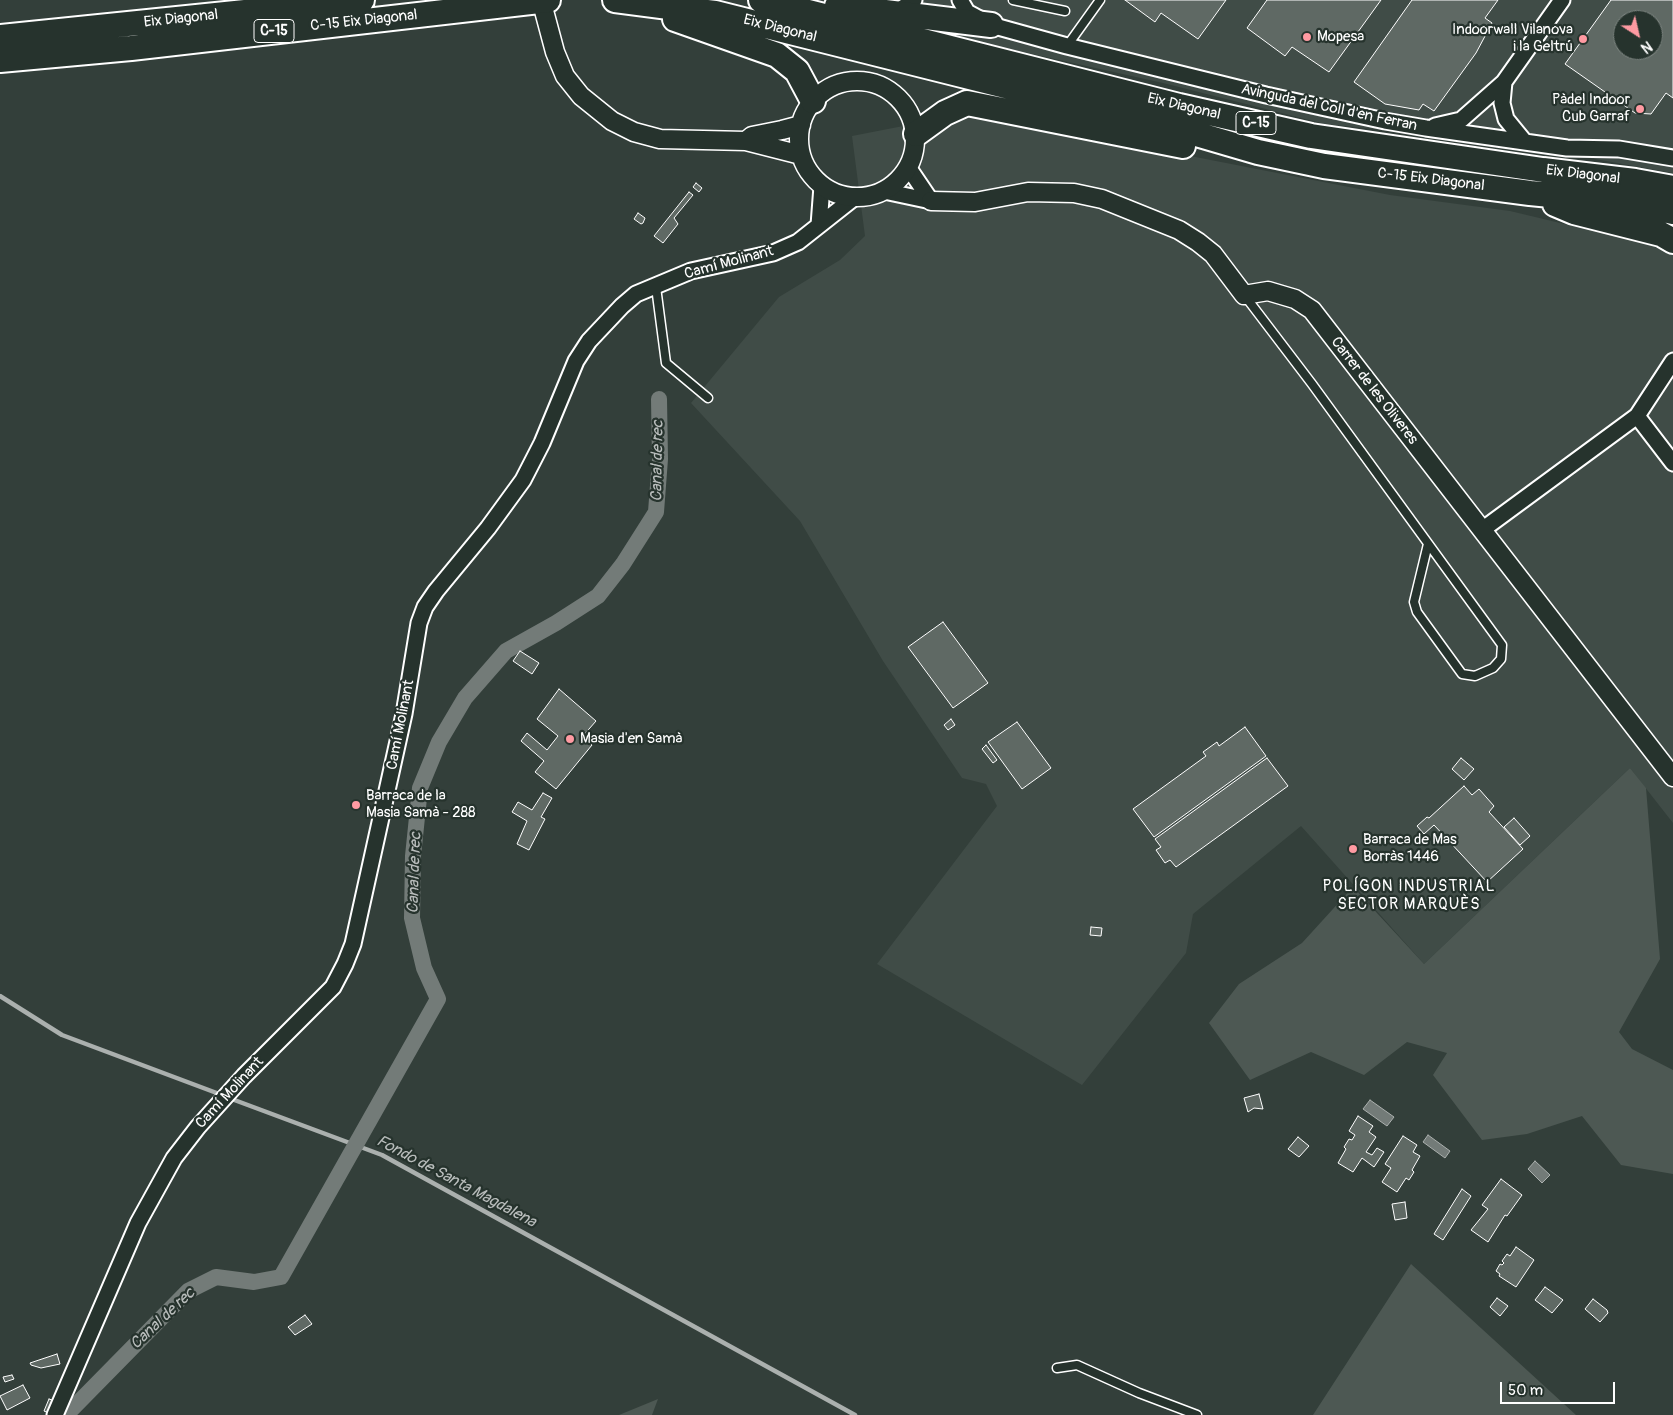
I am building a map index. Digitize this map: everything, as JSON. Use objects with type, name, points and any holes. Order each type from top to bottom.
[{"type":"highway","name":"Eix Diagonal","points":[[0,37],[362,0]]},
{"type":"highway","name":"C-15","points":[[614,0],[655,4]]},
{"type":"highway","name":"Eix Diagonal","points":[[762,0],[1179,106],[1311,136],[1673,188]]},
{"type":"highway","points":[[802,10],[822,2],[846,8],[905,6],[991,25]]},
{"type":"highway","name":"C-15 Eix Diagonal","points":[[0,60],[545,4]]},
{"type":"highway","name":"Eix Diagonal","points":[[655,4],[716,14],[1193,132]]},
{"type":"highway","points":[[655,4],[675,19],[777,55],[798,72],[813,101]]},
{"type":"highway","name":"C-15","points":[[916,134],[945,112],[967,103],[1242,157],[1258,152]]},
{"type":"highway","name":"C-15 Eix Diagonal","points":[[1193,132],[1258,152],[1324,166],[1530,193],[1632,203],[1673,212]]},
{"type":"highway","points":[[1530,193],[1574,212],[1661,234],[1673,241]]},
{"type":"street","name":"Avinguda del Coll d'en Ferran","points":[[960,0],[967,12],[991,25],[1066,46],[1266,95],[1426,128],[1567,148],[1618,149],[1673,158]]},
{"type":"street","points":[[1426,128],[1461,120],[1504,82],[1562,0]]},
{"type":"street","points":[[545,4],[555,52],[566,76],[580,96],[612,122],[634,132],[660,139],[746,141],[801,155]]},
{"type":"street","points":[[858,80],[875,83],[891,91],[903,103],[912,118],[916,134],[914,151],[908,167],[898,181],[884,190],[865,197],[838,194],[822,186],[809,172],[801,155],[799,140],[801,125],[813,101],[826,90],[841,83],[858,80]]},
{"type":"street","points":[[1504,82],[1502,103],[1506,120],[1524,141]]},
{"type":"street","points":[[746,141],[752,136],[801,125]]},
{"type":"street","points":[[908,167],[932,202]]},
{"type":"street","points":[[819,225],[822,186]]},
{"type":"street","points":[[884,190],[932,202],[975,202],[1028,192],[1074,193],[1102,199],[1179,230],[1198,242],[1213,254],[1244,295]]},
{"type":"street","name":"Camí Molinant","points":[[55,1415],[138,1223],[174,1158],[198,1126],[244,1076],[332,987],[345,964],[353,944],[404,714],[419,623],[425,607],[488,528],[523,480],[542,443],[576,361],[590,341],[622,306],[636,294],[691,271],[773,253],[798,242],[855,197]]},
{"type":"street","name":"Carrer de les Oliveres","points":[[1244,295],[1268,291],[1295,299],[1312,310],[1673,777]]},
{"type":"street","points":[[1482,530],[1637,416],[1673,361]]},
{"type":"street","points":[[1637,416],[1673,463]]},
{"type":"lane","points":[[1013,0],[1065,11]]},
{"type":"lane","points":[[1066,46],[1100,0]]},
{"type":"lane","points":[[656,287],[666,363],[708,398]]},
{"type":"lane","points":[[1244,295],[1312,384],[1502,645],[1501,659],[1493,668],[1475,676],[1462,674],[1416,612],[1414,602],[1428,544]]},
{"type":"lane","points":[[1058,1368],[1077,1365],[1139,1393],[1197,1415]]},
{"type":"shaded area","points":[[820,0],[1673,0],[1673,173],[1495,141],[1325,124],[1163,83],[965,39]]},
{"type":"shaded area","points":[[970,113],[1390,195],[1510,211],[1602,233],[1607,210],[1673,221],[1673,823],[1630,768],[1424,964],[1301,826],[1193,914],[1186,953],[1082,1085],[877,964],[997,806],[986,784],[962,778],[883,661],[800,521],[691,403],[779,297],[840,260],[865,236],[852,136]]},
{"type":"shaded area","points":[[1630,768],[1646,788],[1660,959],[1619,1032],[1632,1049],[1673,1070],[1673,1174],[1621,1165],[1582,1116],[1527,1134],[1482,1140],[1433,1075],[1447,1053],[1407,1042],[1364,1075],[1311,1052],[1250,1080],[1209,1023],[1239,984],[1302,943],[1353,887],[1424,964]]},
{"type":"shaded area","points":[[1370,1100],[1394,1117],[1387,1126],[1363,1109]]},
{"type":"shaded area","points":[[1428,1135],[1450,1151],[1445,1158],[1423,1142]]},
{"type":"shaded area","points":[[1535,1161],[1550,1175],[1542,1183],[1528,1169]]},
{"type":"shaded area","points":[[1411,1264],[1576,1415],[1313,1415]]},
{"type":"shaded area","points":[[658,1399],[652,1415],[619,1415]]},
{"type":"building","points":[[1125,0],[1226,0],[1198,39],[1161,13],[1155,22]]},
{"type":"building","name":"Mopesa","points":[[1267,0],[1381,0],[1329,72],[1292,47],[1285,56],[1247,28]]},
{"type":"building","points":[[1412,0],[1498,0],[1485,18],[1492,23],[1476,53],[1434,111],[1423,104],[1419,110],[1385,104],[1354,82]]},
{"type":"building","points":[[1611,0],[1673,0],[1673,98],[1666,93],[1651,114],[1635,113],[1565,64]]},
{"type":"building","points":[[696,183],[702,188],[699,192],[693,187]]},
{"type":"building","points":[[689,192],[693,195],[674,218],[678,224],[663,243],[654,236]]},
{"type":"building","points":[[638,213],[645,218],[641,224],[634,219]]},
{"type":"building","points":[[943,622],[988,683],[953,708],[908,647]]},
{"type":"building","points":[[520,651],[539,663],[532,674],[513,661]]},
{"type":"building","name":"Masia d'en Samà","points":[[559,689],[596,721],[582,737],[592,745],[556,789],[535,772],[544,761],[521,741],[527,733],[547,750],[558,736],[537,719]]},
{"type":"building","points":[[951,719],[955,725],[948,730],[944,725]]},
{"type":"building","points":[[1017,722],[1051,768],[1022,789],[988,742]]},
{"type":"building","points":[[1245,727],[1266,756],[1154,837],[1133,809],[1206,756],[1203,752],[1217,742],[1219,746]]},
{"type":"building","points":[[986,745],[997,760],[993,763],[982,749]]},
{"type":"building","points":[[1267,758],[1288,786],[1176,867],[1170,860],[1165,863],[1156,850],[1161,847],[1155,839]]},
{"type":"building","points":[[1461,758],[1474,769],[1464,780],[1452,769]]},
{"type":"building","points":[[1464,786],[1472,795],[1479,789],[1494,806],[1489,812],[1523,849],[1487,882],[1434,825],[1424,834],[1417,826],[1427,817],[1429,818]]},
{"type":"building","points":[[543,793],[552,798],[541,817],[545,819],[529,850],[517,844],[527,821],[512,812],[518,802],[532,810]]},
{"type":"building","points":[[1514,818],[1530,836],[1520,845],[1504,827]]},
{"type":"building","points":[[1091,927],[1102,928],[1101,936],[1090,935]]},
{"type":"building","points":[[1259,1094],[1263,1109],[1254,1108],[1248,1112],[1244,1098]]},
{"type":"building","points":[[1358,1116],[1373,1126],[1369,1132],[1376,1137],[1366,1152],[1372,1155],[1377,1148],[1384,1152],[1374,1167],[1362,1158],[1353,1172],[1338,1163],[1346,1149],[1344,1147],[1349,1139],[1352,1140],[1355,1135],[1349,1131]]},
{"type":"building","points":[[1403,1136],[1417,1145],[1413,1152],[1420,1156],[1409,1180],[1406,1178],[1397,1192],[1382,1182],[1391,1168],[1385,1164]]},
{"type":"building","points":[[1298,1137],[1309,1146],[1299,1157],[1288,1149]]},
{"type":"building","points":[[1501,1179],[1522,1195],[1507,1216],[1505,1215],[1488,1242],[1471,1230],[1488,1209],[1482,1205]]},
{"type":"building","points":[[1462,1189],[1471,1196],[1443,1240],[1434,1234]]},
{"type":"building","points":[[1405,1202],[1407,1218],[1395,1220],[1392,1204]]},
{"type":"building","points":[[1516,1247],[1534,1260],[1516,1287],[1499,1276],[1500,1274],[1496,1271],[1500,1264],[1504,1263],[1502,1261],[1507,1254],[1510,1256]]},
{"type":"building","points":[[1545,1287],[1563,1300],[1552,1313],[1535,1300]]},
{"type":"building","points":[[1497,1298],[1508,1306],[1500,1316],[1490,1307]]},
{"type":"building","points":[[1593,1299],[1607,1310],[1608,1313],[1600,1322],[1585,1309]]},
{"type":"building","points":[[305,1315],[312,1324],[295,1335],[288,1327]]},
{"type":"building","points":[[57,1354],[60,1364],[41,1368],[30,1363]]},
{"type":"building","points":[[12,1375],[14,1379],[5,1382],[3,1377]]},
{"type":"building","points":[[23,1385],[30,1398],[7,1410],[0,1396]]},
{"type":"building","points":[[49,1399],[55,1401],[51,1414],[44,1411]]},
{"type":"waterway","name":"Canal de rec","points":[[66,1415],[188,1291],[216,1277],[254,1282],[281,1277],[438,999],[424,968],[412,918],[413,856],[420,788],[439,742],[465,698],[506,651],[556,623],[598,596],[623,564],[656,512],[660,459],[659,399]]},
{"type":"waterway","name":"Fondo de Santa Magdalena","points":[[0,996],[62,1035],[222,1095]]},
{"type":"waterway","name":"Fondo de Santa Magdalena","points":[[229,1098],[382,1155],[855,1415]]},
{"type":"place","name":"Mopesa","points":[[1307,37]]},
{"type":"place","name":"Indoorwall Vilanova i la Geltrú","points":[[1583,39]]},
{"type":"place","name":"Pàdel Indoor Cub Garraf","points":[[1640,109]]},
{"type":"place","name":"Masia d'en Samà","points":[[570,739]]},
{"type":"place","name":"Barraca de la Masia Samà - 288","points":[[356,805]]},
{"type":"place","name":"Barraca de Mas Borràs 1446","points":[[1353,849]]},
{"type":"district","name":"POLÍGON INDUSTRIAL SECTOR MARQUÈS","points":[[1409,896]]}]
